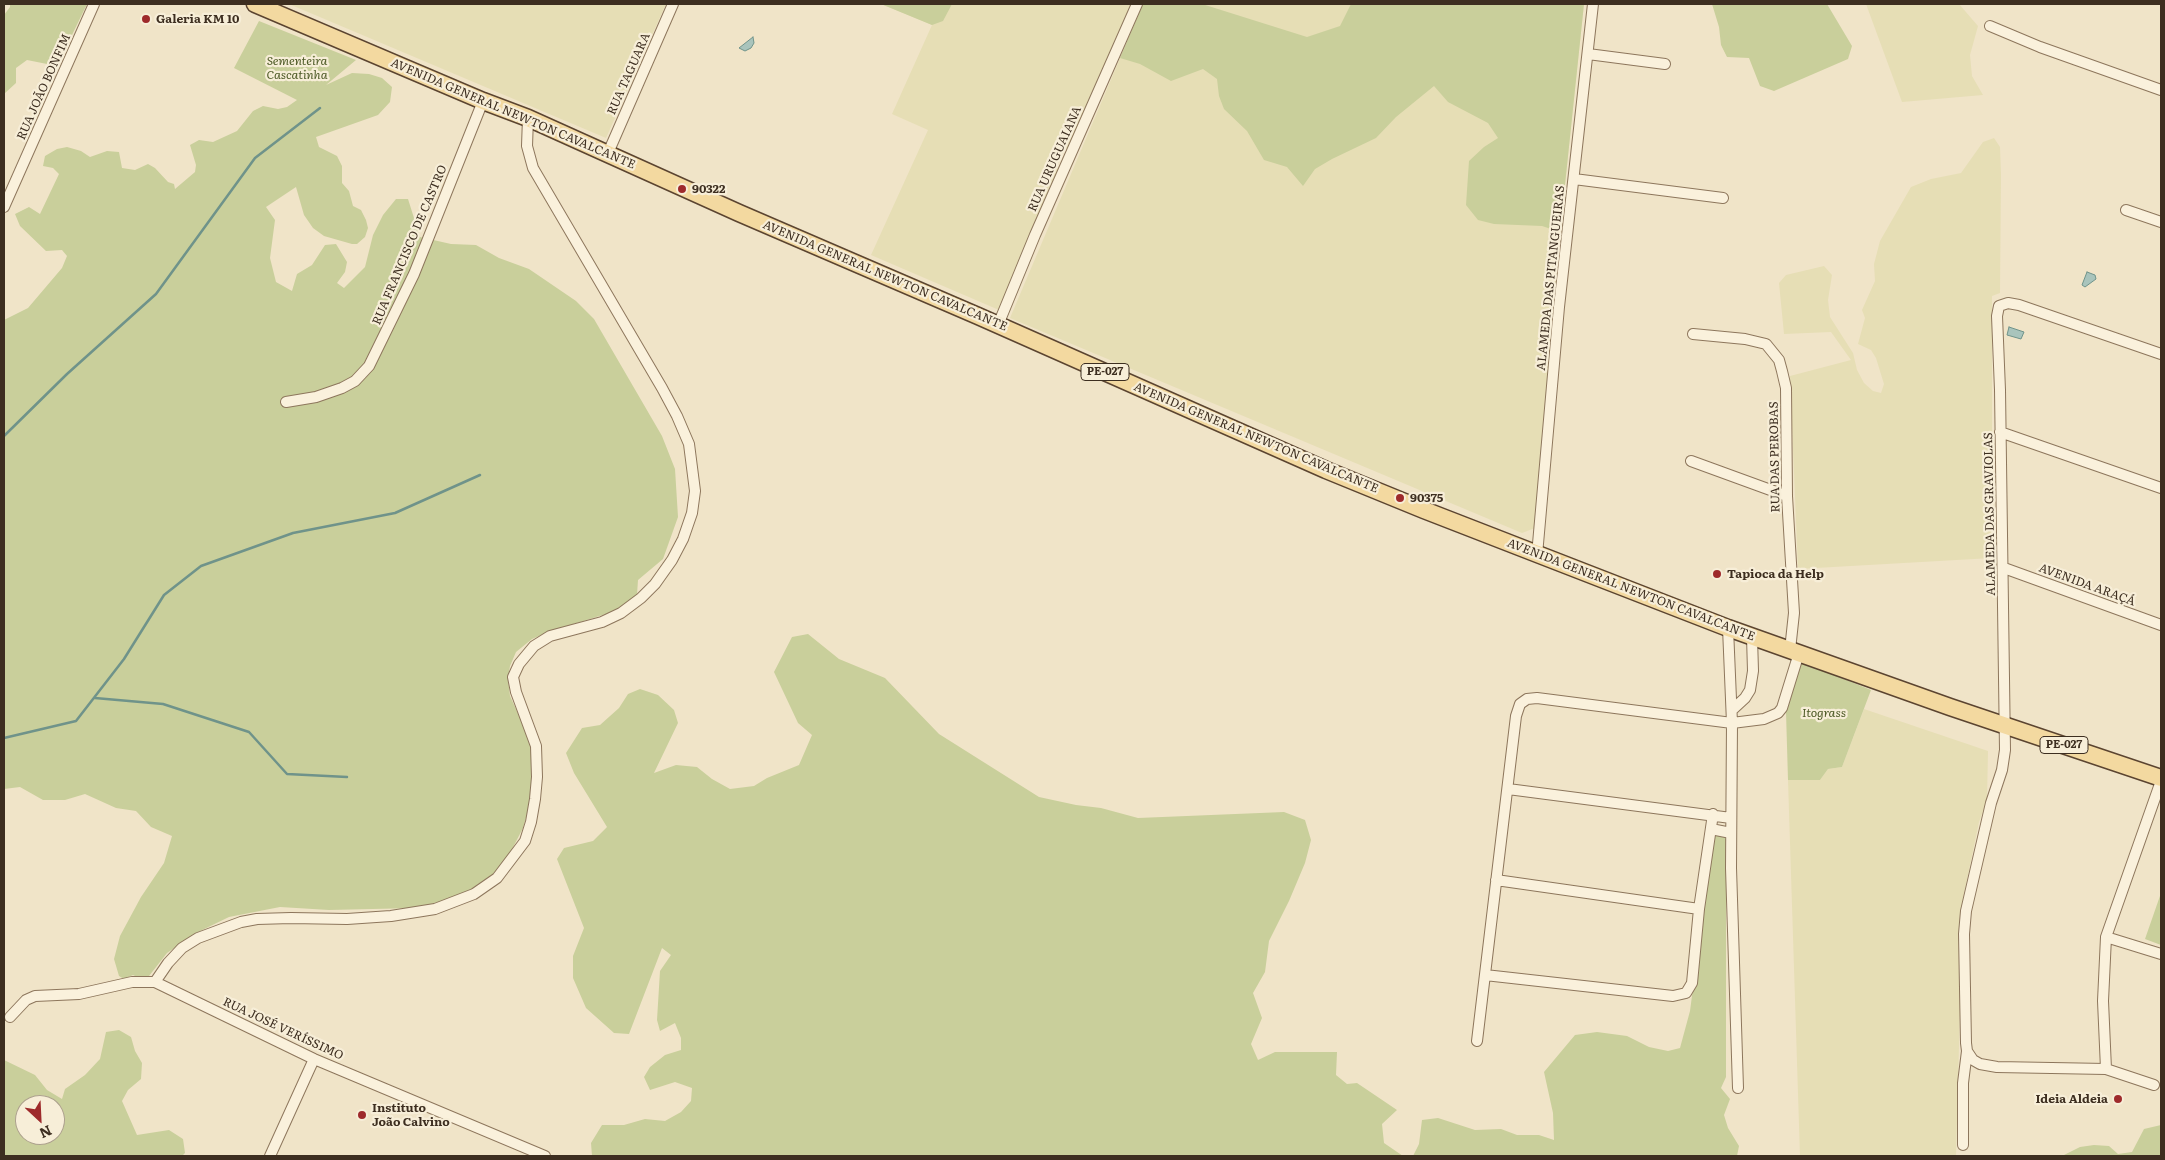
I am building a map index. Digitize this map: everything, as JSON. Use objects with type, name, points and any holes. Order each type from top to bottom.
[{"type":"main road","name":"AVENIDA GENERAL NEWTON CAVALCANTE","points":[[255,4],[483,101],[528,118],[739,213],[1326,470],[1537,555],[1752,637],[2005,724]]},
{"type":"main road","name":"PE-027","points":[[2005,724],[2161,780]]},
{"type":"street","name":"RUA JOÃO BONFIM","points":[[4,207],[94,4]]},
{"type":"street","name":"RUA TAGUARA","points":[[608,153],[673,4]]},
{"type":"street","name":"RUA URUGUAIANA","points":[[998,325],[1137,4]]},
{"type":"street","name":"ALAMEDA DAS PITANGUEIRAS","points":[[1537,555],[1558,316],[1593,4]]},
{"type":"street","points":[[1990,26],[2040,47],[2161,90]]},
{"type":"street","points":[[1588,54],[1665,64]]},
{"type":"street","name":"RUA FRANCISCO DE CASTRO","points":[[286,402],[316,397],[342,388],[355,381],[369,366],[410,281],[483,101]]},
{"type":"street","points":[[155,982],[168,963],[182,948],[198,938],[241,922],[282,918],[347,919],[391,916],[435,909],[474,894],[497,878],[525,840],[531,822],[535,799],[537,777],[536,746],[516,692],[513,677],[519,664],[534,646],[550,636],[602,622],[621,613],[641,598],[655,584],[672,560],[683,539],[692,513],[695,491],[689,444],[662,388],[533,168],[527,146],[528,118]]},
{"type":"street","points":[[1574,179],[1722,198]]},
{"type":"street","points":[[2126,210],[2161,222]]},
{"type":"street","name":"ALAMEDA DAS GRAVIOLAS","points":[[1963,1145],[1963,1083],[1967,1051],[1964,934],[1966,911],[1991,803],[2004,761],[2004,568],[2000,360],[1997,316],[1999,306],[2002,304],[2019,305],[2161,354]]},
{"type":"street","name":"RUA DAS PEROBAS","points":[[1508,789],[1517,711],[1520,704],[1527,699],[1537,698],[1732,723],[1764,719],[1778,712],[1786,701],[1795,651],[1787,496],[1786,388],[1779,360],[1766,344],[1693,334]]},
{"type":"street","points":[[2000,432],[2161,488]]},
{"type":"street","points":[[1691,461],[1787,496]]},
{"type":"street","name":"AVENIDA ARAÇÁ","points":[[2004,568],[2161,625]]},
{"type":"street","points":[[1728,628],[1732,710],[1731,833],[1738,1088]]},
{"type":"street","points":[[1732,710],[1740,704],[1750,690],[1752,637]]},
{"type":"street","points":[[2106,1069],[2103,1001],[2106,937],[2161,780]]},
{"type":"street","points":[[1477,1041],[1508,789],[1713,814],[1731,818]]},
{"type":"street","points":[[1485,975],[1673,996],[1682,995],[1690,989],[1692,983],[1699,909],[1713,814]]},
{"type":"street","points":[[1711,829],[1731,833]]},
{"type":"street","points":[[1496,880],[1699,909]]},
{"type":"street","points":[[2106,937],[2161,954]]},
{"type":"street","name":"RUA JOSÉ VERÍSSIMO","points":[[10,1016],[26,1000],[36,996],[79,994],[132,982],[155,982],[314,1059],[545,1156]]},
{"type":"street","points":[[1967,1051],[1970,1057],[1980,1064],[1997,1067],[2106,1069],[2154,1085]]},
{"type":"street","points":[[270,1156],[314,1059]]},
{"type":"shaded area","points":[[289,4],[666,4],[606,138]]},
{"type":"shaded area","points":[[881,4],[1131,4],[1069,148],[1058,149],[1054,161],[1059,171],[999,310],[871,255],[928,130],[892,114],[932,25]]},
{"type":"shaded area","points":[[1143,4],[1584,4],[1560,232],[1535,528],[1522,533],[1010,318]]},
{"type":"shaded area","points":[[1866,4],[1959,4],[1978,26],[1970,55],[1972,76],[1983,95],[1902,102]]},
{"type":"shaded area","points":[[1994,138],[2000,147],[2001,175],[2000,293],[1992,296],[1992,558],[1798,569],[1790,376],[1851,360],[1831,332],[1784,334],[1779,283],[1786,275],[1824,266],[1832,275],[1828,300],[1830,317],[1853,353],[1857,370],[1864,383],[1873,391],[1881,393],[1884,384],[1876,358],[1871,350],[1858,344],[1865,318],[1862,310],[1875,281],[1874,264],[1880,241],[1911,187],[1931,179],[1961,173],[1983,142]]},
{"type":"shaded area","points":[[1864,709],[1988,751],[1987,800],[1979,822],[1963,899],[1956,1156],[1800,1156],[1788,780],[1820,780],[1828,769],[1842,767]]},
{"type":"green space","points":[[10,4],[87,4],[57,66],[27,60],[16,68],[16,83],[4,94],[4,15]]},
{"type":"green space","points":[[881,4],[952,4],[943,21],[932,25]]},
{"type":"green space","points":[[1143,4],[1202,4],[1307,37],[1340,26],[1351,4],[1584,4],[1560,232],[1542,226],[1494,224],[1478,220],[1466,205],[1469,161],[1484,147],[1498,138],[1488,123],[1448,102],[1434,86],[1396,117],[1376,138],[1315,169],[1303,186],[1287,167],[1264,160],[1247,131],[1224,109],[1219,96],[1217,79],[1203,69],[1171,81],[1140,64],[1120,58]]},
{"type":"green space","points":[[1712,4],[1827,4],[1852,46],[1848,59],[1774,91],[1760,86],[1749,58],[1727,57],[1721,45],[1719,27]]},
{"type":"green space","name":"Sementeira Cascatinha","points":[[259,21],[356,60],[326,85],[352,73],[369,74],[382,78],[392,87],[390,102],[378,115],[316,137],[319,147],[337,156],[342,166],[342,183],[349,191],[353,206],[361,210],[366,220],[368,228],[365,237],[357,244],[352,244],[324,236],[313,228],[304,215],[296,187],[266,207],[275,220],[270,258],[276,282],[292,291],[297,274],[312,265],[325,245],[336,244],[347,262],[345,272],[337,283],[344,288],[365,267],[373,235],[383,215],[396,199],[408,199],[420,237],[451,244],[476,245],[499,258],[529,269],[576,301],[594,319],[662,436],[675,469],[678,517],[663,559],[638,580],[637,595],[629,603],[609,613],[548,632],[532,639],[516,652],[510,666],[508,679],[510,696],[531,742],[533,756],[531,800],[523,828],[509,855],[493,874],[470,890],[446,900],[416,908],[329,910],[280,907],[229,917],[196,933],[167,953],[149,976],[141,979],[133,975],[124,979],[119,976],[114,959],[120,936],[141,897],[164,863],[172,836],[151,827],[136,811],[116,808],[85,794],[65,800],[43,800],[20,787],[4,789],[4,320],[28,308],[62,268],[67,256],[62,250],[46,251],[20,226],[15,214],[29,207],[40,214],[59,174],[53,168],[43,166],[45,156],[57,149],[67,147],[81,151],[90,157],[107,151],[119,152],[122,168],[135,170],[148,164],[155,168],[168,182],[174,184],[175,189],[195,172],[196,165],[190,145],[199,140],[213,142],[237,131],[253,111],[263,106],[278,109],[287,107],[297,100],[234,68]]},
{"type":"green space","points":[[808,634],[839,659],[885,678],[939,734],[1039,797],[1101,808],[1138,818],[1284,812],[1305,820],[1311,840],[1305,863],[1269,941],[1265,972],[1253,993],[1262,1018],[1251,1044],[1258,1060],[1275,1052],[1337,1052],[1336,1075],[1347,1084],[1357,1083],[1397,1110],[1382,1124],[1384,1143],[1403,1156],[592,1156],[591,1143],[602,1125],[624,1125],[645,1119],[665,1121],[681,1112],[691,1101],[692,1088],[675,1082],[650,1090],[644,1077],[650,1067],[665,1055],[681,1050],[681,1038],[675,1023],[660,1031],[657,1020],[660,971],[671,955],[662,948],[629,1034],[614,1033],[586,1008],[573,978],[573,956],[584,928],[557,859],[564,848],[593,841],[607,827],[574,773],[566,753],[582,728],[600,725],[619,708],[628,694],[640,689],[658,695],[674,710],[678,723],[654,773],[676,765],[697,767],[712,779],[730,789],[754,786],[767,778],[799,765],[812,735],[798,723],[774,672],[792,637]]},
{"type":"green space","name":"Itograss","points":[[1802,662],[1871,690],[1842,767],[1828,769],[1820,780],[1788,780],[1786,712]]},
{"type":"green space","points":[[1716,835],[1726,838],[1726,1077],[1721,1088],[1730,1099],[1724,1115],[1728,1128],[1739,1146],[1737,1156],[1413,1156],[1419,1144],[1422,1120],[1438,1118],[1475,1130],[1501,1129],[1517,1135],[1539,1135],[1554,1140],[1553,1113],[1544,1072],[1575,1035],[1597,1032],[1627,1036],[1649,1047],[1668,1051],[1680,1048],[1690,1011],[1713,837]]},
{"type":"green space","points":[[2161,893],[2161,945],[2145,939]]},
{"type":"green space","points":[[119,1030],[131,1037],[135,1051],[142,1063],[141,1079],[128,1090],[122,1101],[137,1135],[169,1130],[183,1139],[185,1153],[182,1156],[4,1156],[4,1060],[35,1075],[47,1090],[55,1095],[15,1095],[15,1145],[65,1145],[65,1095],[63,1095],[65,1089],[85,1075],[100,1059],[106,1032]]},
{"type":"green space","points":[[2161,1125],[2161,1156],[2062,1156],[2080,1147],[2094,1145],[2109,1146],[2118,1154],[2132,1152],[2144,1129]]},
{"type":"water","points":[[753,37],[754,43],[751,48],[745,51],[739,48]]},
{"type":"water","points":[[2087,272],[2095,275],[2096,279],[2085,287],[2082,285]]},
{"type":"water","points":[[2009,327],[2024,332],[2021,339],[2007,335]]},
{"type":"waterway","points":[[4,436],[67,374],[156,294],[255,158],[320,108]]},
{"type":"waterway","points":[[4,738],[76,721],[124,659],[164,595],[201,566],[293,533],[395,513],[480,475]]},
{"type":"waterway","points":[[95,698],[163,704],[249,732],[287,774],[347,777]]},
{"type":"place","name":"Galeria KM 10","points":[[146,19]]},
{"type":"place","name":"90322","points":[[682,189]]},
{"type":"place","name":"90375","points":[[1400,498]]},
{"type":"place","name":"Tapioca da Help","points":[[1717,574]]},
{"type":"place","name":"Ideia Aldeia","points":[[2118,1099]]},
{"type":"place","name":"Instituto João Calvino","points":[[362,1115]]}]
